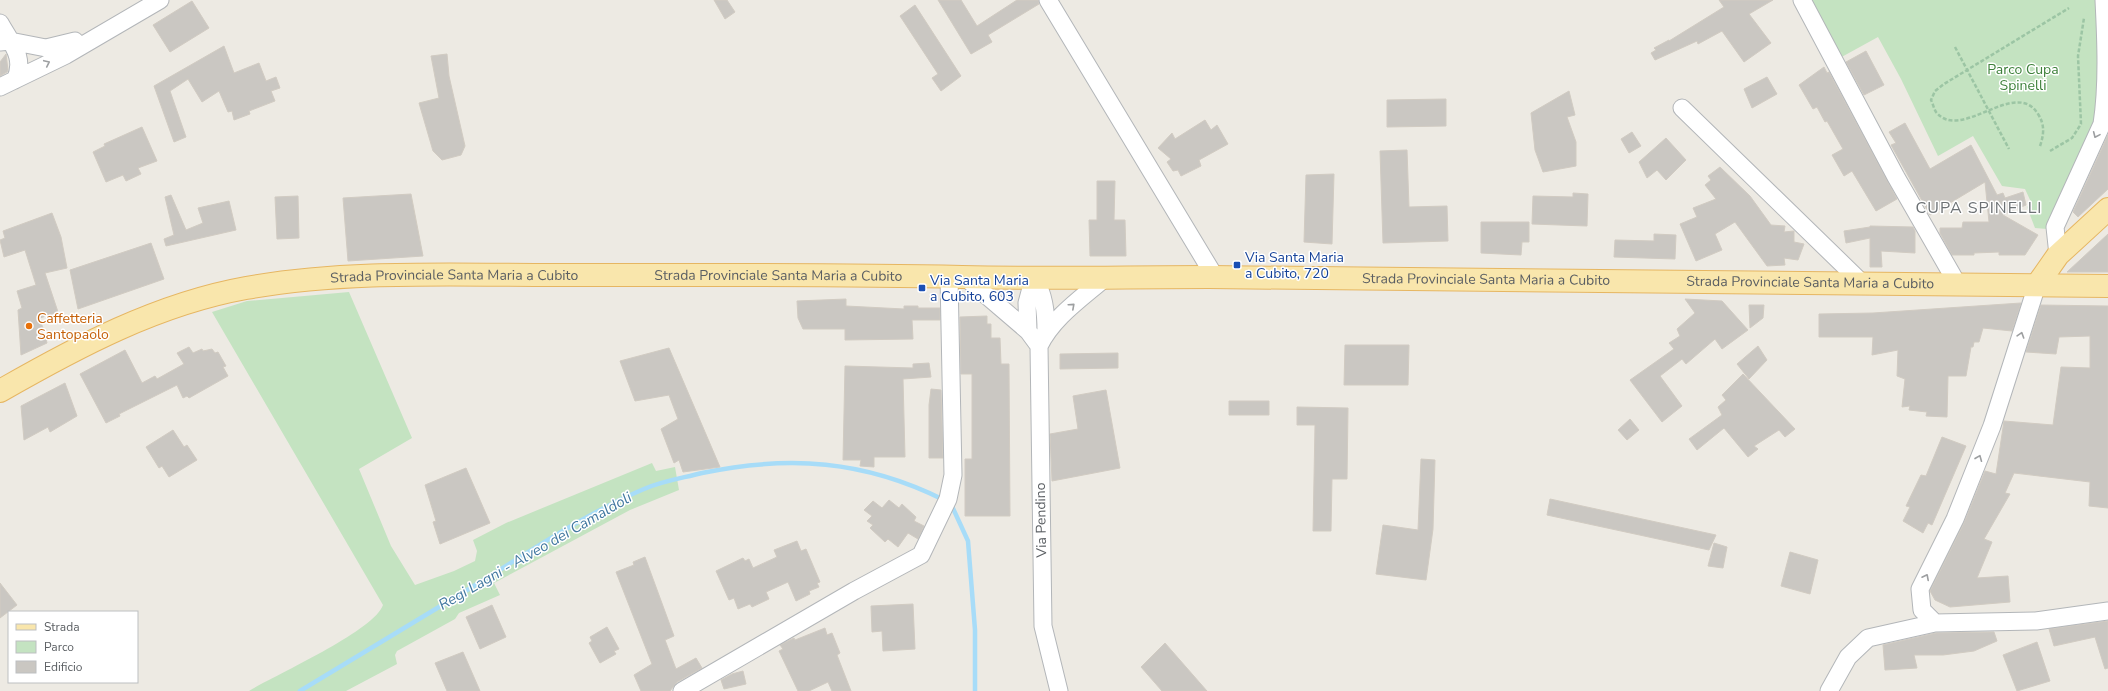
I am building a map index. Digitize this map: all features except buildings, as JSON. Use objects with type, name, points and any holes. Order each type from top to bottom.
[{"type":"main road","points":[[2037,285],[2058,255],[2108,209]]},
{"type":"main road","name":"Strada Provinciale Santa Maria a Cubito","points":[[0,391],[73,351],[123,326],[156,313],[194,300],[289,281],[411,275],[1106,277],[2108,286]]},
{"type":"street","points":[[7,83],[66,55],[160,0]]},
{"type":"street","points":[[1048,0],[1214,278]]},
{"type":"street","points":[[1802,0],[1896,177],[1958,285]]},
{"type":"street","points":[[2058,255],[2055,227],[2102,124],[2106,110],[2107,87],[2104,0]]},
{"type":"street","points":[[0,23],[5,41],[20,59],[19,70],[7,83]]},
{"type":"street","points":[[5,41],[46,48],[108,30]]},
{"type":"street","points":[[1682,108],[1862,283]]},
{"type":"street","points":[[957,277],[1028,331],[1039,346]]},
{"type":"street","points":[[682,691],[854,591],[921,554],[945,503],[953,476],[957,277]]},
{"type":"street","points":[[1028,331],[1027,303],[1034,277]]},
{"type":"street","name":"Via Pendino","points":[[1034,277],[1041,290],[1045,305],[1046,331]]},
{"type":"street","name":"Via Pendino","points":[[1058,691],[1043,626],[1039,346],[1046,331],[1106,277]]},
{"type":"street","points":[[1935,623],[1922,610],[1920,589],[1955,519],[1992,426],[2037,285]]},
{"type":"street","points":[[1829,691],[1848,657],[1868,638],[1935,623],[2036,621],[2108,612]]},
{"type":"path","points":[[2040,146],[2044,134],[2042,120],[2035,108],[2025,102],[2014,102],[1960,121],[1947,119],[1937,112],[1931,100],[1935,91],[2069,8]]},
{"type":"path","points":[[2050,151],[2072,138],[2081,124],[2078,56],[2084,18]]},
{"type":"path","points":[[1955,47],[2008,149]]},
{"type":"green space","name":"Parco Cupa Spinelli","points":[[1810,0],[2097,0],[2099,111],[2047,229],[2035,228],[2027,207],[2031,202],[2025,189],[2002,186],[1973,136],[1938,156],[1901,79],[1878,37],[1838,59]]},
{"type":"green space","points":[[349,292],[412,438],[359,469],[391,546],[415,585],[454,571],[475,561],[477,551],[473,540],[506,523],[652,463],[656,471],[675,467],[679,490],[630,510],[494,583],[500,595],[459,613],[455,619],[397,651],[395,655],[397,664],[346,691],[249,691],[344,639],[376,615],[383,605],[212,312],[247,301]]},
{"type":"waterway","name":"Regi Lagni - Alveo dei Camaldoli","points":[[300,691],[579,521],[622,499],[658,484],[734,467],[796,463],[855,469],[885,476],[944,500]]},
{"type":"waterway","name":"Regi Lagni - Alveo dei Camaldoli","points":[[951,504],[968,541],[975,630],[975,691]]},
{"type":"place","name":"Via Santa Maria a Cubito, 720","points":[[1237,265]]},
{"type":"place","name":"Via Santa Maria a Cubito, 603","points":[[922,288]]},
{"type":"place","name":"Caffetteria Santopaolo","points":[[29,326]]},
{"type":"district","name":"CUPA SPINELLI","points":[[1979,208]]}]
